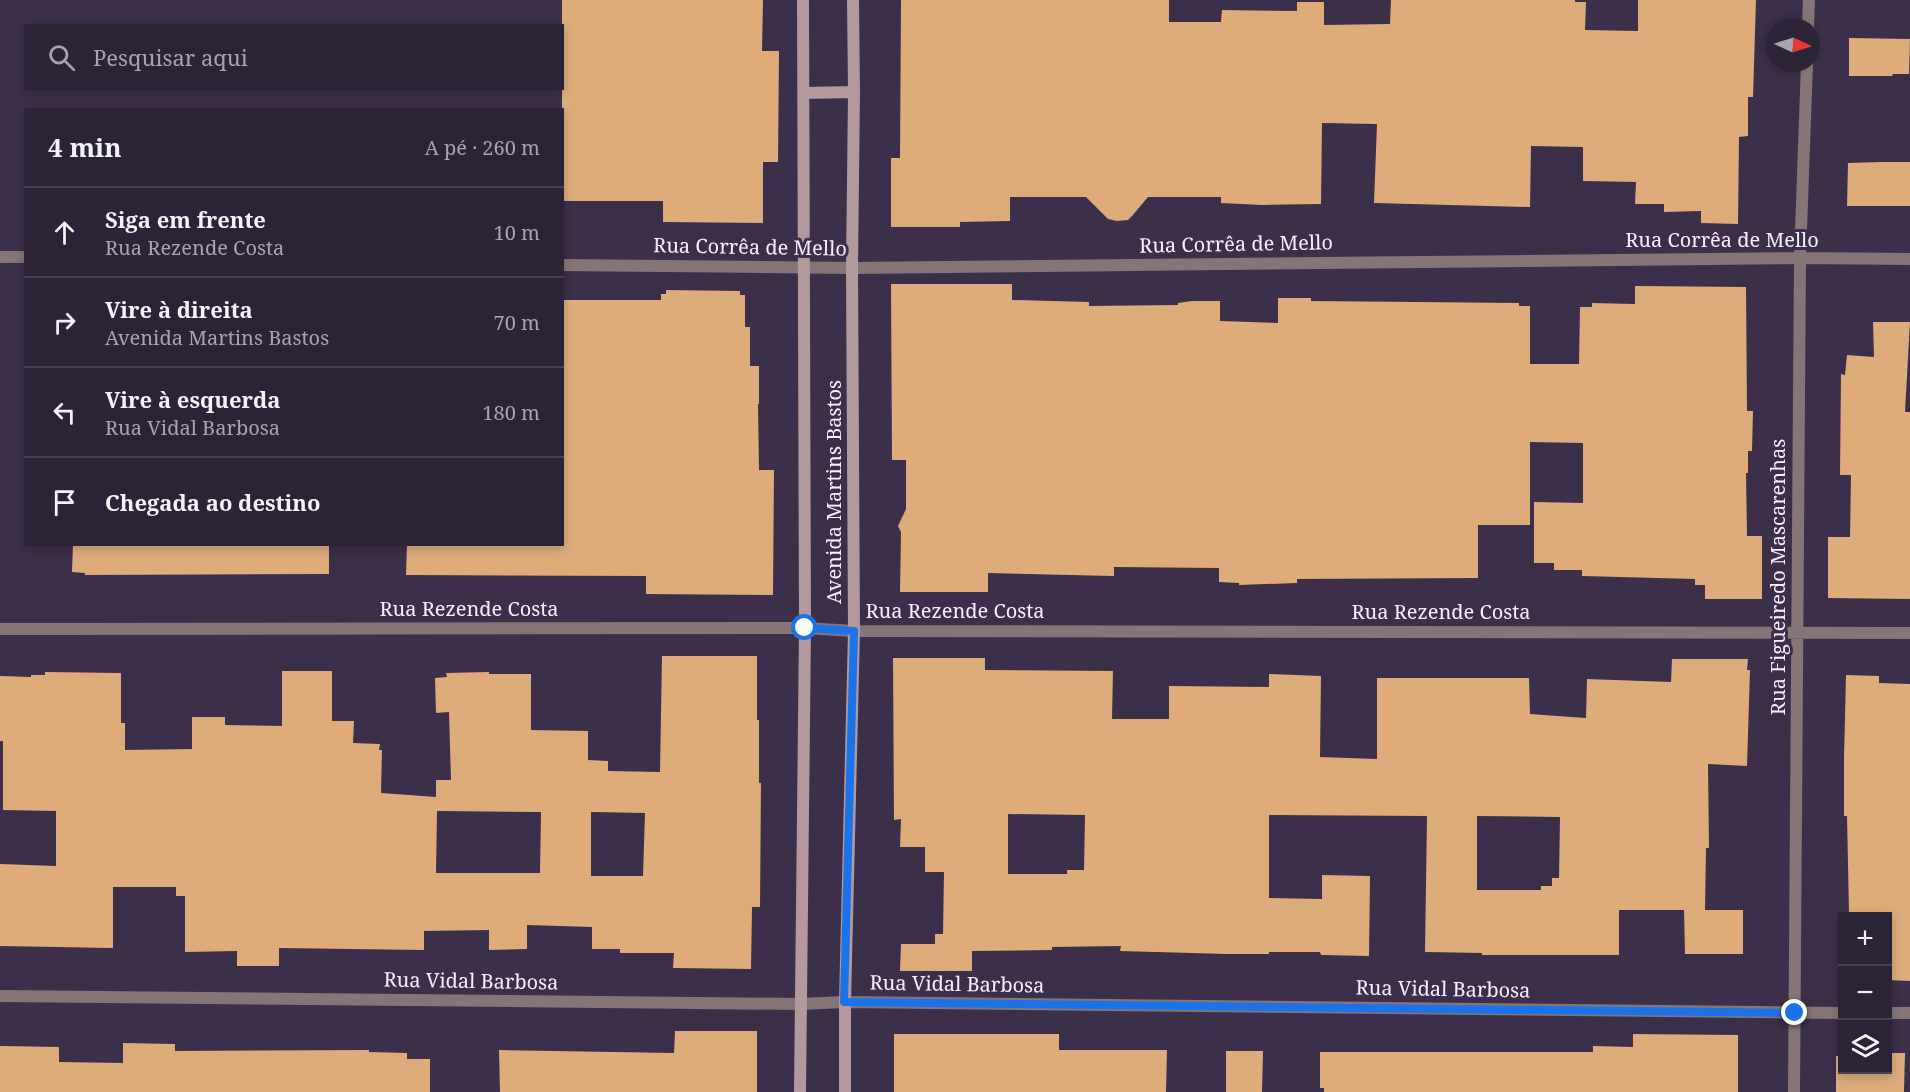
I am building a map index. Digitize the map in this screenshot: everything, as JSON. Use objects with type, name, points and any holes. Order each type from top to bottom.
[{"type":"street","name":"Avenida Martins Bastos","points":[[800,1092],[805,628],[803,0]]},
{"type":"street","name":"Avenida Martins Bastos","points":[[845,1092],[844,1002],[854,631],[853,0]]},
{"type":"street","points":[[1808,18],[1809,0]]},
{"type":"street","name":"Rua Figueiredo Mascarenhas","points":[[1794,1092],[1800,258],[1806,72]]},
{"type":"street","points":[[804,93],[854,92]]},
{"type":"street","points":[[0,257],[24,257]]},
{"type":"street","name":"Rua Corrêa de Mello","points":[[564,265],[852,268],[1800,258],[1910,259]]},
{"type":"street","name":"Rua Rezende Costa","points":[[0,629],[805,628],[854,631],[1910,633]]},
{"type":"street","name":"Rua Vidal Barbosa","points":[[0,996],[800,1004],[844,1002],[1838,1013]]},
{"type":"street","points":[[1892,1013],[1910,1013]]},
{"type":"building","points":[[562,0],[763,0],[762,51],[779,51],[778,162],[763,162],[763,223],[663,222],[663,201],[564,201],[562,90],[564,90],[564,24],[562,24]]},
{"type":"building","points":[[901,0],[1169,0],[1169,22],[1221,22],[1222,10],[1297,11],[1297,2],[1324,2],[1324,25],[1390,24],[1391,0],[1575,0],[1575,2],[1586,2],[1585,30],[1638,31],[1638,0],[1756,0],[1753,97],[1748,97],[1748,136],[1739,137],[1738,224],[1701,223],[1701,211],[1664,212],[1664,204],[1635,204],[1636,182],[1583,181],[1583,147],[1531,146],[1530,207],[1374,203],[1377,124],[1322,123],[1321,204],[1262,205],[1221,203],[1221,197],[1148,197],[1128,220],[1117,221],[1108,219],[1086,197],[1010,197],[1010,221],[960,222],[960,227],[891,227],[891,158],[900,158]]},
{"type":"building","points":[[1849,38],[1910,39],[1909,74],[1849,76]]},
{"type":"building","points":[[1910,162],[1910,206],[1847,206],[1848,163]]},
{"type":"building","points":[[891,284],[1012,284],[1012,300],[1089,302],[1089,306],[1178,305],[1178,303],[1192,301],[1220,301],[1220,321],[1278,323],[1278,298],[1311,298],[1311,301],[1519,303],[1519,306],[1530,306],[1530,364],[1579,364],[1580,307],[1592,307],[1592,303],[1635,304],[1635,286],[1746,287],[1747,411],[1753,411],[1752,451],[1748,451],[1748,473],[1746,473],[1747,536],[1762,536],[1762,599],[1705,599],[1705,585],[1695,585],[1695,579],[1582,576],[1582,570],[1554,570],[1554,563],[1534,563],[1534,502],[1583,503],[1583,443],[1530,442],[1530,525],[1478,525],[1478,578],[1297,579],[1297,583],[1239,585],[1239,583],[1219,582],[1219,568],[1114,567],[1114,576],[988,573],[988,592],[900,592],[901,532],[898,526],[906,509],[906,460],[892,460]]},
{"type":"building","points":[[666,290],[740,291],[740,295],[745,295],[745,327],[750,327],[750,366],[759,366],[759,470],[774,470],[773,595],[646,594],[646,576],[406,575],[407,546],[564,546],[564,300],[661,300],[661,294],[666,294]]},
{"type":"building","points":[[1873,322],[1910,322],[1905,412],[1910,412],[1910,599],[1828,598],[1828,537],[1850,537],[1851,475],[1840,475],[1841,374],[1845,375],[1847,355],[1874,357]]},
{"type":"building","points":[[73,546],[329,546],[329,574],[85,575],[85,573],[72,572]]},
{"type":"building","points":[[662,656],[757,656],[757,720],[759,720],[759,783],[761,783],[760,907],[752,907],[751,969],[673,968],[674,953],[620,953],[620,949],[592,949],[592,927],[527,925],[527,949],[489,950],[489,930],[424,931],[424,950],[279,948],[279,966],[237,966],[237,951],[185,952],[185,896],[176,896],[176,887],[113,887],[113,948],[0,946],[0,864],[56,866],[56,811],[3,810],[0,676],[31,677],[31,675],[45,675],[45,672],[121,673],[121,723],[125,723],[125,750],[192,749],[192,717],[225,717],[225,725],[282,726],[282,671],[332,671],[332,721],[354,721],[353,743],[380,744],[379,750],[382,750],[381,793],[436,797],[436,780],[451,780],[449,712],[436,713],[435,678],[447,677],[446,673],[531,674],[531,730],[588,731],[588,760],[608,761],[608,771],[660,772]],"holes":[[[437,811],[541,812],[540,873],[436,873]],[[591,812],[645,813],[643,876],[591,876]]]},
{"type":"building","points":[[893,658],[985,658],[985,670],[1113,671],[1112,719],[1169,719],[1169,686],[1269,687],[1269,674],[1321,676],[1320,757],[1377,759],[1377,678],[1529,678],[1530,714],[1586,718],[1587,679],[1671,682],[1672,659],[1748,659],[1747,670],[1750,670],[1747,766],[1708,764],[1709,848],[1706,848],[1705,910],[1743,910],[1743,954],[1685,954],[1684,910],[1619,910],[1619,955],[1482,955],[1482,953],[1425,952],[1427,816],[1269,815],[1269,898],[1322,899],[1322,875],[1370,876],[1369,956],[1321,955],[1320,952],[1227,954],[1120,951],[1121,946],[1052,947],[1052,950],[972,951],[972,971],[900,971],[901,944],[935,944],[935,934],[943,934],[944,872],[925,872],[925,847],[900,847],[901,819],[894,820]],"holes":[[[1008,814],[1085,815],[1084,870],[1067,870],[1067,874],[1008,874]],[[1477,816],[1560,817],[1559,878],[1552,878],[1552,886],[1541,886],[1541,890],[1477,890]]]},
{"type":"building","points":[[1846,675],[1879,676],[1879,683],[1910,684],[1910,981],[1892,980],[1892,912],[1849,912],[1847,816],[1844,816]]},
{"type":"building","points":[[675,1031],[757,1031],[757,1092],[500,1092],[499,1050],[674,1053]]},
{"type":"building","points":[[894,1034],[1059,1034],[1059,1050],[1167,1050],[1166,1092],[894,1092]]},
{"type":"building","points":[[1633,1034],[1738,1035],[1738,1092],[1324,1092],[1324,1088],[1320,1088],[1320,1052],[1593,1052],[1593,1046],[1633,1047]]},
{"type":"building","points":[[123,1043],[175,1044],[175,1051],[369,1050],[369,1052],[407,1053],[407,1059],[430,1059],[430,1092],[0,1092],[0,1046],[59,1047],[59,1062],[123,1063]]},
{"type":"building","points":[[1226,1051],[1263,1051],[1262,1092],[1226,1092]]},
{"type":"building","points":[[1892,1053],[1905,1053],[1904,1092],[1836,1092],[1836,1056],[1838,1056],[1838,1074],[1892,1074]]},
{"type":"route","points":[[805,628],[854,631],[844,1002],[1795,1013]]}]
